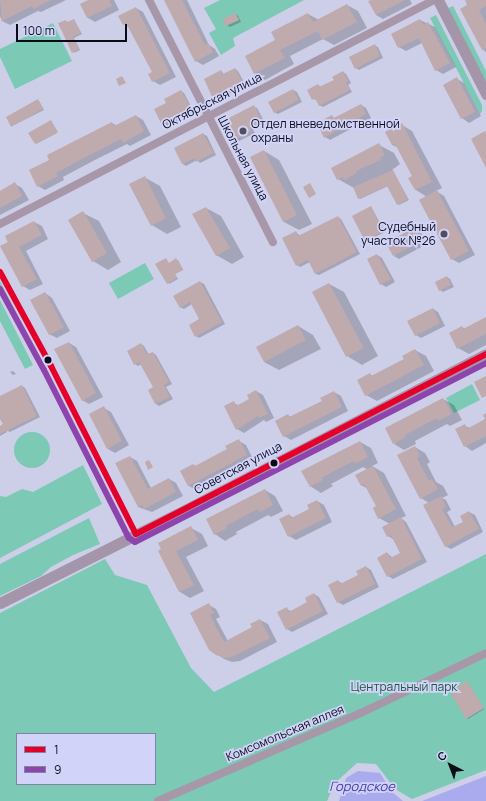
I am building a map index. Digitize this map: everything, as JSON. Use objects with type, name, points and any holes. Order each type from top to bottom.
[{"type":"main road","points":[[438,0],[486,94]]},
{"type":"main road","name":"Советская улица","points":[[0,603],[191,507],[486,354]]},
{"type":"street","name":"Школьная улица","points":[[149,0],[273,242]]},
{"type":"street","name":"Октябрьская улица","points":[[0,224],[434,0]]},
{"type":"street","name":"Комсомольская аллея","points":[[158,801],[363,712],[486,653]]},
{"type":"green space","points":[[220,0],[304,0],[233,38],[235,46],[221,55],[209,33],[216,29],[204,8]]},
{"type":"green space","points":[[453,6],[486,71],[486,88],[446,9]]},
{"type":"green space","points":[[436,15],[482,105],[482,111],[480,114],[430,18]]},
{"type":"green space","points":[[53,23],[72,61],[15,89],[0,57],[0,49]]},
{"type":"green space","points":[[145,263],[154,279],[118,299],[109,283]]},
{"type":"green space","points":[[0,281],[39,358],[35,360],[0,291]]},
{"type":"green space","points":[[0,300],[33,365],[25,369],[0,321]]},
{"type":"green space","points":[[472,384],[480,400],[454,413],[446,398]]},
{"type":"green space","points":[[32,432],[45,437],[50,450],[45,463],[32,468],[19,463],[14,450],[19,437]]},
{"type":"green space","points":[[83,465],[102,504],[0,558],[0,496],[6,497],[22,489],[33,492]]},
{"type":"green space","points":[[89,518],[100,544],[73,555],[51,567],[41,576],[0,596],[0,564]]},
{"type":"green space","name":"Центральный парк","points":[[486,554],[486,770],[412,799],[395,789],[376,764],[357,763],[335,783],[327,801],[0,801],[0,613],[105,559],[115,575],[147,585],[191,668],[214,692]]},
{"type":"water","name":"Городское","points":[[358,771],[380,773],[392,792],[403,801],[339,801],[346,778]]},
{"type":"water","name":"Городское","points":[[486,776],[486,801],[422,801]]},
{"type":"building","points":[[0,0],[51,0],[33,9],[32,6],[2,21]]},
{"type":"building","points":[[88,0],[109,0],[112,6],[87,18],[80,4]]},
{"type":"building","points":[[164,0],[182,0],[205,45],[208,43],[213,52],[195,62]]},
{"type":"building","points":[[405,0],[376,15],[368,1]]},
{"type":"building","points":[[465,0],[486,0],[486,6],[479,10],[486,24],[486,48],[482,50],[460,9],[467,5]]},
{"type":"building","points":[[347,4],[357,22],[322,40],[318,31],[280,50],[285,58],[254,74],[245,56],[275,40],[271,32],[308,13],[313,22]]},
{"type":"building","points":[[136,7],[170,73],[152,82],[148,74],[152,72],[126,23],[123,25],[118,16]]},
{"type":"building","points":[[235,13],[239,20],[226,26],[223,19]]},
{"type":"building","points":[[74,19],[81,33],[73,37],[79,49],[72,53],[58,23],[66,20],[67,22]]},
{"type":"building","points":[[420,19],[423,25],[428,22],[450,63],[435,71],[419,38],[398,48],[391,34]]},
{"type":"building","points":[[375,44],[380,56],[355,69],[349,57]]},
{"type":"building","points":[[235,68],[243,84],[213,99],[204,79],[221,70],[223,74]]},
{"type":"building","points":[[343,71],[348,81],[346,83],[350,90],[319,106],[315,98],[312,100],[307,90],[318,84],[319,87],[334,80],[332,77]]},
{"type":"building","points":[[122,76],[126,83],[119,86],[116,79]]},
{"type":"building","points":[[457,77],[475,112],[461,119],[443,85]]},
{"type":"building","points":[[293,89],[299,100],[274,113],[268,102]]},
{"type":"building","points":[[181,90],[192,110],[162,125],[154,109],[166,103],[164,99]]},
{"type":"building","points":[[38,99],[43,109],[11,127],[6,117]]},
{"type":"building","points":[[361,104],[366,114],[324,138],[317,123],[332,115],[334,118]]},
{"type":"building","points":[[254,105],[262,121],[250,128],[252,131],[235,140],[225,120]]},
{"type":"building","points":[[136,115],[144,131],[123,143],[121,139],[86,157],[56,173],[58,176],[37,187],[29,170],[49,160],[47,155],[112,122],[114,126]]},
{"type":"building","points":[[51,120],[58,132],[35,144],[28,133]]},
{"type":"building","points":[[402,123],[432,182],[415,190],[408,178],[412,176],[395,144],[392,145],[385,132]]},
{"type":"building","points":[[485,131],[486,134],[486,168],[471,139]]},
{"type":"building","points":[[203,133],[214,153],[196,162],[195,158],[182,164],[174,148]]},
{"type":"building","points":[[379,143],[385,155],[380,158],[381,160],[356,171],[357,173],[344,180],[343,177],[337,180],[331,168]]},
{"type":"building","points":[[264,150],[297,215],[283,222],[250,157]]},
{"type":"building","points":[[393,170],[408,199],[397,205],[387,186],[358,199],[353,187]]},
{"type":"building","points":[[145,176],[166,218],[151,226],[129,184]]},
{"type":"building","points":[[15,182],[22,196],[0,208],[0,191]]},
{"type":"building","points":[[310,183],[316,194],[309,198],[303,187]]},
{"type":"building","points":[[437,190],[469,251],[451,260],[419,200]]},
{"type":"building","points":[[371,206],[384,231],[365,241],[352,216]]},
{"type":"building","points":[[206,207],[230,248],[216,256],[192,214]]},
{"type":"building","points":[[83,211],[107,253],[92,262],[68,220]]},
{"type":"building","points":[[338,216],[357,252],[315,274],[308,260],[296,266],[282,238],[296,231],[298,236]]},
{"type":"building","points":[[34,221],[42,235],[19,247],[37,279],[22,287],[0,246],[8,242],[5,236]]},
{"type":"building","points":[[415,227],[422,241],[393,256],[386,243]]},
{"type":"building","points":[[377,254],[391,279],[380,285],[367,259]]},
{"type":"building","points":[[166,258],[169,263],[176,258],[183,269],[175,274],[177,278],[167,284],[155,264]]},
{"type":"building","points":[[447,276],[451,285],[439,291],[435,282]]},
{"type":"building","points":[[200,281],[222,322],[195,337],[189,325],[199,319],[190,302],[180,308],[173,296]]},
{"type":"building","points":[[329,283],[364,348],[346,357],[312,292]]},
{"type":"building","points":[[45,292],[64,327],[49,335],[30,300]]},
{"type":"building","points":[[433,308],[440,323],[415,336],[407,321]]},
{"type":"building","points":[[486,317],[486,334],[457,349],[449,333],[462,326],[463,329]]},
{"type":"building","points":[[298,325],[306,340],[264,362],[256,347]]},
{"type":"building","points":[[69,342],[96,393],[82,401],[54,349]]},
{"type":"building","points":[[141,343],[147,354],[153,352],[169,382],[164,385],[170,397],[155,404],[148,390],[153,387],[139,362],[134,365],[127,351]]},
{"type":"building","points":[[415,349],[424,365],[365,396],[357,380],[370,373],[371,376],[404,359],[402,356]]},
{"type":"building","points":[[486,376],[486,396],[482,398],[474,382]]},
{"type":"building","points":[[22,385],[37,416],[0,434],[0,426],[3,424],[0,419],[0,396]]},
{"type":"building","points":[[256,390],[268,414],[259,418],[258,416],[236,430],[224,406],[234,401],[236,406],[249,399],[247,395]]},
{"type":"building","points":[[334,391],[342,407],[283,437],[275,421],[288,414],[289,417],[322,401],[320,398]]},
{"type":"building","points":[[443,398],[452,414],[438,421],[437,418],[405,435],[406,437],[393,444],[385,428]]},
{"type":"building","points":[[104,406],[122,441],[107,449],[89,414]]},
{"type":"building","points":[[486,413],[486,436],[464,447],[455,429],[465,424],[467,429],[485,419],[483,415]]},
{"type":"building","points":[[239,439],[247,455],[188,486],[180,471],[193,464],[195,466],[227,449],[225,446]]},
{"type":"building","points":[[360,441],[368,457],[355,464],[354,461],[321,478],[323,480],[310,487],[301,471]]},
{"type":"building","points":[[415,446],[420,456],[417,458],[429,481],[432,479],[438,489],[420,499],[397,455]]},
{"type":"building","points":[[130,456],[148,489],[169,478],[176,492],[144,509],[142,505],[138,507],[115,463]]},
{"type":"building","points":[[149,460],[153,467],[148,470],[145,462]]},
{"type":"building","points":[[373,466],[396,509],[378,519],[373,508],[376,506],[364,484],[361,486],[355,475]]},
{"type":"building","points":[[265,489],[273,505],[260,512],[258,509],[226,526],[227,528],[214,535],[206,519]]},
{"type":"building","points":[[441,496],[446,507],[442,509],[452,527],[463,522],[460,516],[469,511],[479,529],[445,547],[423,505]]},
{"type":"building","points":[[317,500],[326,518],[288,537],[279,519],[289,514],[291,518],[309,509],[307,505]]},
{"type":"building","points":[[401,517],[422,559],[387,577],[377,558],[387,552],[390,558],[400,553],[391,535],[387,537],[382,527]]},
{"type":"building","points":[[191,526],[198,540],[176,551],[194,585],[179,592],[158,551],[161,549],[158,543]]},
{"type":"building","points":[[366,566],[375,584],[337,603],[328,585],[338,580],[340,584],[358,575],[356,571]]},
{"type":"building","points":[[314,593],[323,611],[286,630],[277,612],[287,607],[289,612],[307,602],[305,598]]},
{"type":"building","points":[[209,603],[214,613],[210,615],[224,642],[252,627],[250,624],[260,619],[270,638],[232,657],[224,658],[216,655],[209,650],[190,613]]},
{"type":"building","points":[[467,681],[484,708],[466,719],[450,692]]},
{"type":"transit line","name":"1","points":[[0,272],[51,366],[136,534],[486,354]]},
{"type":"transit line","name":"9","points":[[0,289],[44,370],[129,538],[135,542],[486,363]]},
{"type":"place","name":"Отдел вневедомственной охраны","points":[[243,131]]},
{"type":"place","name":"Судебный участок №26","points":[[444,234]]}]
